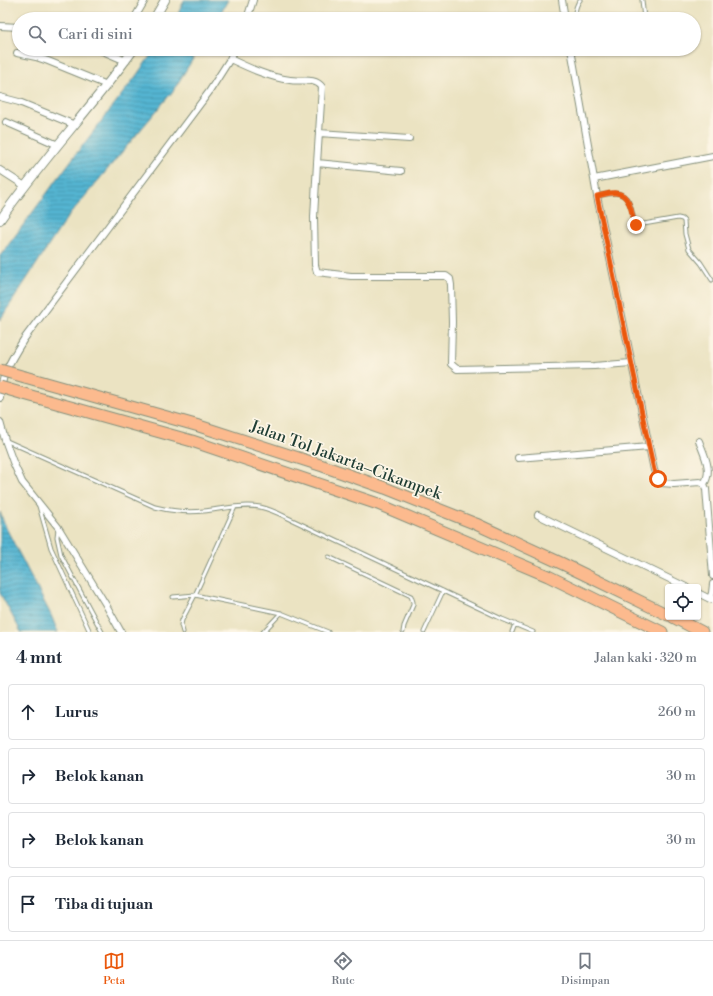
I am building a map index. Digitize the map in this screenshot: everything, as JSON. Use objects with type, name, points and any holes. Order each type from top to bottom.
[{"type":"highway","name":"Jalan Tol Jakarta–Cikampek","points":[[0,370],[199,426],[323,466],[385,488],[476,524],[665,614]]},
{"type":"highway","name":"Jalan Tol Jakarta–Cikampek","points":[[0,388],[192,441],[378,504],[548,576],[662,632]]},
{"type":"highway","points":[[679,620],[702,632]]},
{"type":"street","points":[[138,12],[145,0]]},
{"type":"street","points":[[158,12],[165,0]]},
{"type":"street","points":[[249,12],[254,0]]},
{"type":"street","points":[[562,0],[565,12]]},
{"type":"street","points":[[0,26],[12,27]]},
{"type":"street","points":[[31,56],[48,61],[107,85]]},
{"type":"street","points":[[119,56],[126,61]]},
{"type":"street","points":[[0,220],[25,186],[129,56]]},
{"type":"street","points":[[0,398],[6,373],[24,339],[209,92],[231,56]]},
{"type":"street","points":[[572,56],[597,196],[654,470],[658,479],[662,483],[674,484],[700,482],[704,484]]},
{"type":"street","points":[[230,59],[260,73],[291,81],[315,81],[320,83],[322,87],[314,217],[316,271],[319,273],[351,276],[446,276],[450,279],[451,285],[451,364],[456,370],[594,366],[632,362]]},
{"type":"street","points":[[0,97],[20,102],[75,125]]},
{"type":"street","points":[[6,122],[58,145]]},
{"type":"street","points":[[319,133],[409,139]]},
{"type":"street","points":[[594,179],[713,156]]},
{"type":"street","points":[[317,163],[401,171]]},
{"type":"street","points":[[0,170],[25,186]]},
{"type":"street","points":[[0,422],[13,462],[22,482],[58,527],[122,632]]},
{"type":"street","points":[[699,441],[709,473],[704,484]]},
{"type":"street","points":[[518,458],[649,447]]},
{"type":"street","points":[[704,484],[706,489],[713,576]]},
{"type":"street","points":[[538,515],[680,584]]},
{"type":"street","points":[[701,594],[712,599],[713,584]]},
{"type":"lane","points":[[575,12],[576,4],[580,0]]},
{"type":"lane","points":[[642,0],[643,12]]},
{"type":"lane","points":[[597,196],[616,193],[625,197],[631,207],[634,224],[638,225],[678,218],[682,219],[684,222],[685,234],[689,249],[701,263],[712,280]]},
{"type":"lane","points":[[5,440],[155,507],[188,512],[204,512],[235,507],[260,507],[280,514],[502,619],[533,632]]},
{"type":"lane","points":[[37,500],[51,548],[90,632]]},
{"type":"lane","points":[[183,632],[180,625],[195,596],[235,507]]},
{"type":"lane","points":[[58,527],[57,537],[61,555],[102,632]]},
{"type":"lane","points":[[329,557],[411,596],[413,605],[403,632]]},
{"type":"lane","points":[[424,632],[444,591]]},
{"type":"lane","points":[[173,598],[195,596],[281,613],[328,632]]},
{"type":"lane","points":[[263,632],[281,613]]},
{"type":"lane","points":[[512,632],[515,624]]},
{"type":"water","points":[[184,0],[228,0],[221,12],[179,12]]},
{"type":"water","points":[[150,56],[195,56],[173,91],[66,219],[0,320],[0,256]]},
{"type":"water","points":[[0,512],[5,526],[51,615],[58,632],[21,632],[0,593]]},
{"type":"route","points":[[636,225],[634,224],[631,207],[625,197],[616,193],[597,196],[649,447],[654,470],[658,479]]}]
